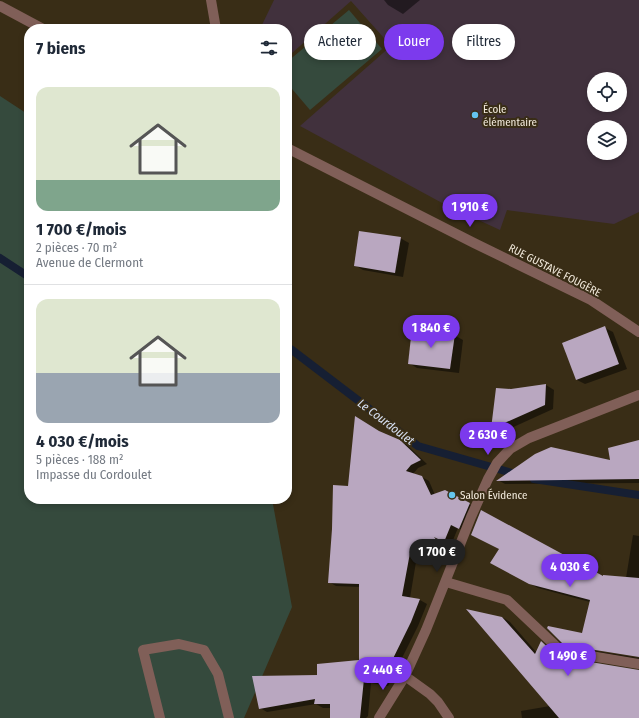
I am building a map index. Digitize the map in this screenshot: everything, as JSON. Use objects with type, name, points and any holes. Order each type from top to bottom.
[{"type":"street","points":[[211,0],[215,24]]},
{"type":"street","points":[[0,6],[34,24]]},
{"type":"street","name":"RUE GUSTAVE FOUGÈRE","points":[[292,151],[591,300],[639,332]]},
{"type":"street","points":[[379,718],[405,676],[446,582],[471,517],[497,463],[510,450],[529,438],[639,395]]},
{"type":"street","points":[[446,582],[507,600],[561,651],[639,664]]},
{"type":"street","points":[[160,718],[144,650],[179,644],[204,650],[218,674],[229,718]]},
{"type":"street","points":[[405,676],[430,694],[438,702],[449,718]]},
{"type":"shaded area","name":"École élémentaire","points":[[274,0],[639,0],[639,212],[614,224],[507,210],[500,230],[444,204],[300,126],[384,52],[384,60],[444,60],[444,24],[384,24],[384,38],[376,29],[376,24],[371,24],[351,1],[325,24],[304,24],[304,42],[292,53],[292,24],[262,24]]},
{"type":"green space","points":[[349,10],[361,24],[332,24]]},
{"type":"green space","points":[[376,42],[382,49],[376,54]]},
{"type":"green space","points":[[304,48],[304,60],[369,60],[310,110],[292,89],[292,58]]},
{"type":"green space","points":[[0,96],[24,112],[24,504],[273,504],[292,607],[244,718],[0,718]]},
{"type":"building","points":[[359,231],[401,237],[395,273],[354,266]]},
{"type":"building","points":[[605,326],[619,364],[576,380],[562,343]]},
{"type":"building","points":[[412,328],[455,334],[450,369],[408,364]]},
{"type":"building","points":[[546,384],[545,405],[491,429],[496,388],[511,389]]},
{"type":"building","points":[[355,416],[379,431],[400,440],[421,460],[411,465],[406,471],[422,476],[431,495],[445,490],[470,503],[459,529],[451,525],[444,542],[434,537],[449,555],[446,562],[410,553],[402,596],[420,599],[411,622],[381,683],[364,679],[360,718],[330,718],[330,704],[314,704],[315,699],[259,709],[252,676],[317,675],[317,664],[359,660],[359,584],[328,583],[332,529],[333,485],[348,486]]},
{"type":"building","points":[[639,440],[639,479],[496,481],[535,454],[551,447],[610,460],[608,448]]},
{"type":"building","points":[[481,510],[603,576],[639,578],[639,657],[564,645],[547,628],[548,626],[582,633],[590,600],[529,584],[490,563],[499,549],[471,535]]},
{"type":"building","points":[[466,609],[502,617],[535,654],[541,641],[560,657],[639,670],[639,718],[559,718]]},
{"type":"waterway","name":"Le Courdoulet","points":[[0,258],[24,274]]},
{"type":"waterway","name":"Le Courdoulet","points":[[292,350],[418,446],[519,475]]},
{"type":"waterway","name":"Le Courdoulet","points":[[534,479],[639,495]]},
{"type":"place","name":"École élémentaire","points":[[475,115]]},
{"type":"place","name":"Salon Évidence","points":[[452,495]]}]
